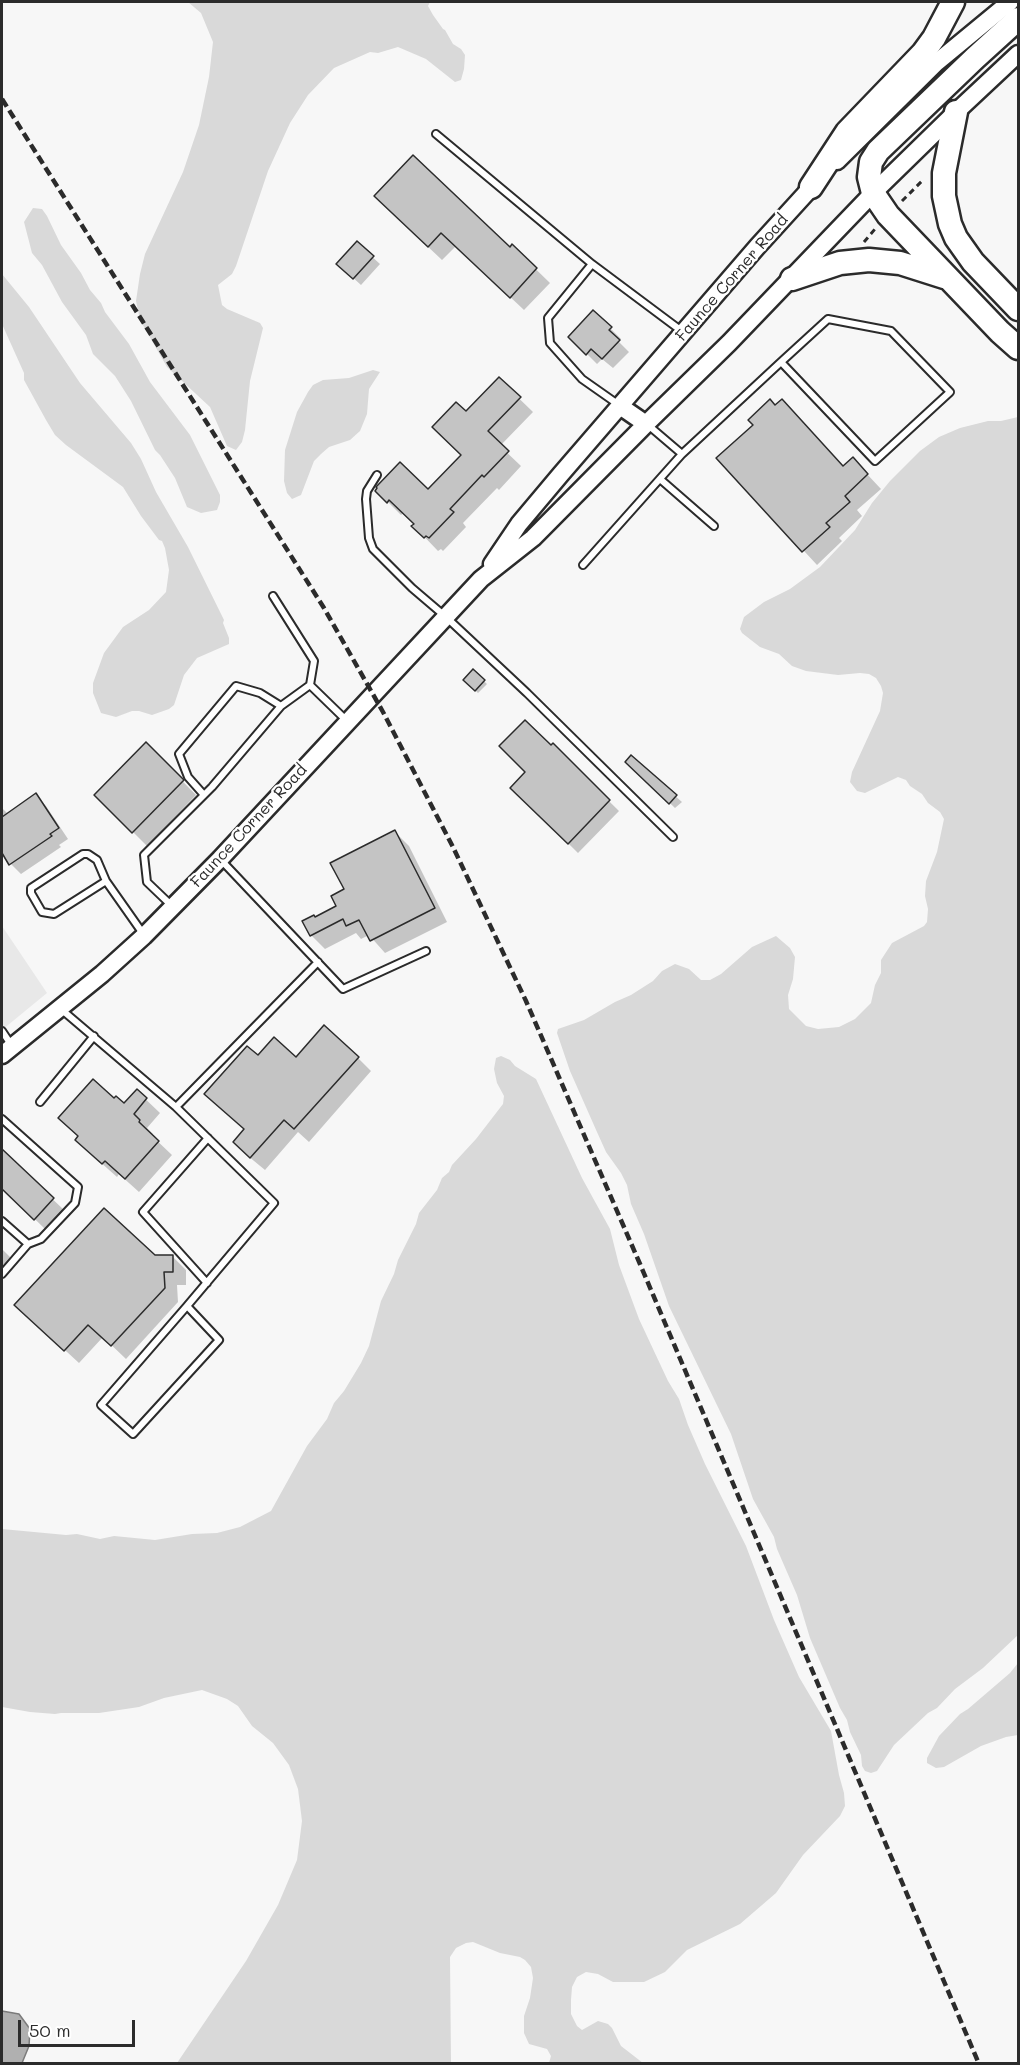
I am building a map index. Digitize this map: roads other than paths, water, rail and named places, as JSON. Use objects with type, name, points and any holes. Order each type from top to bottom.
[{"type":"highway","points":[[811,188],[846,132],[923,53],[934,38],[953,2]]},
{"type":"highway","points":[[1018,19],[878,151],[869,168],[873,193],[888,215],[947,278],[1018,348]]},
{"type":"highway","points":[[956,112],[944,173],[944,196],[950,224],[960,245],[973,262],[1018,309]]},
{"type":"highway","points":[[792,279],[840,263],[869,260],[900,263],[947,278]]},
{"type":"main road","name":"Faunce Corner Road","points":[[481,579],[519,524],[757,247],[811,188],[865,131],[936,63],[1010,2]]},
{"type":"main road","name":"Faunce Corner Road","points":[[7,1051],[61,1009],[144,936],[220,859],[481,579],[533,538],[729,344],[873,193],[1018,54]]},
{"type":"main road","points":[[620,406],[646,424]]},
{"type":"lane","points":[[436,134],[592,264],[684,333]]},
{"type":"lane","points":[[592,264],[548,318],[550,343],[582,379],[620,406]]},
{"type":"lane","points":[[584,565],[682,454],[781,362],[828,319],[891,331],[950,392],[875,461],[781,362]]},
{"type":"lane","points":[[646,424],[682,454]]},
{"type":"lane","points":[[377,475],[367,491],[366,499],[371,544],[412,588],[446,616],[673,837]]},
{"type":"lane","points":[[660,479],[714,526]]},
{"type":"lane","points":[[173,906],[147,882],[144,855],[204,795],[281,706],[310,685],[314,661],[273,596]]},
{"type":"lane","points":[[310,685],[348,721]]},
{"type":"lane","points":[[204,795],[188,777],[179,754],[236,686],[260,693],[281,706]]},
{"type":"lane","points":[[106,881],[54,914],[42,912],[31,893],[31,888],[83,854],[88,854],[97,860],[106,881],[144,936]]},
{"type":"lane","points":[[220,859],[343,989],[426,951]]},
{"type":"lane","points":[[176,1107],[318,962]]},
{"type":"lane","points":[[61,1009],[176,1107],[274,1203],[101,1406],[134,1434],[219,1340],[187,1306]]},
{"type":"lane","points":[[2,1031],[7,1051]]},
{"type":"lane","points":[[40,1102],[94,1036]]},
{"type":"lane","points":[[2,1119],[78,1187],[75,1203],[41,1239],[28,1244],[2,1274]]},
{"type":"lane","points":[[207,1138],[143,1212],[207,1283]]},
{"type":"lane","points":[[2,1221],[28,1244]]},
{"type":"railway","points":[[2,99],[324,608],[383,712],[453,847],[526,1001],[640,1264],[979,2064]]}]
